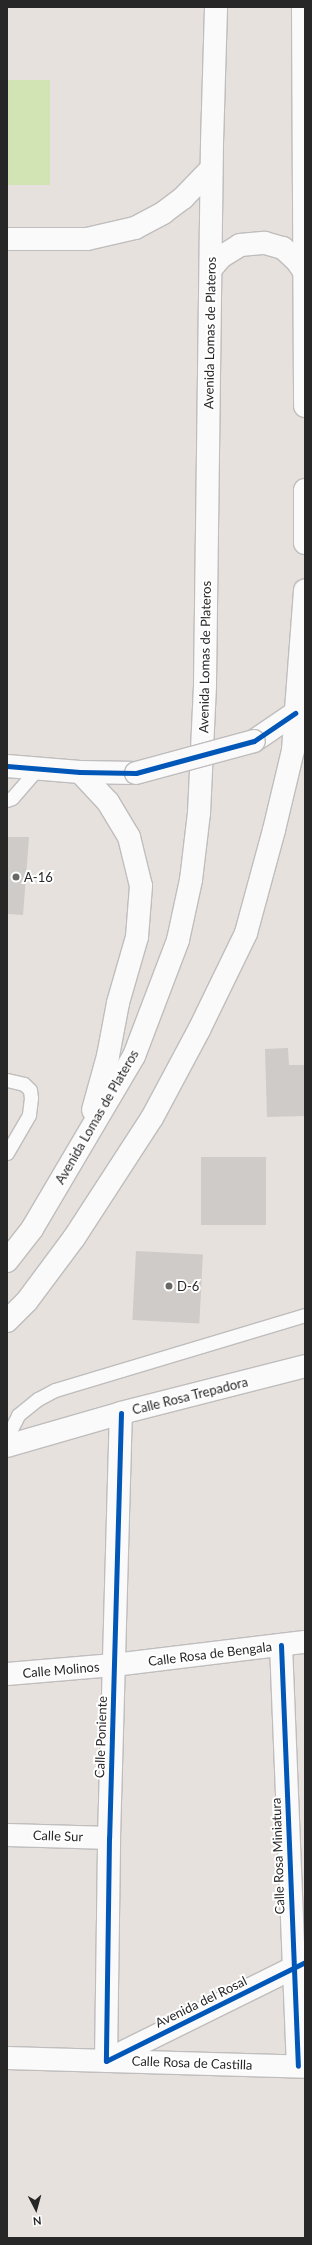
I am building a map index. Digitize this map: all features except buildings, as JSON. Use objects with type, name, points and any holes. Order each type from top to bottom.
[{"type":"main road","name":"Avenida Lomas de Plateros","points":[[7,1261],[32,1229],[84,1138],[134,1056],[178,940],[192,880],[199,813],[205,684],[211,169],[216,7]]},
{"type":"main road","points":[[303,7],[303,270],[305,406]]},
{"type":"main road","points":[[7,238],[87,239],[135,228],[163,213],[183,198],[211,169]]},
{"type":"main road","points":[[211,269],[222,257],[240,245],[265,243],[283,248],[297,261],[303,270]]},
{"type":"main road","points":[[305,490],[305,543]]},
{"type":"main road","points":[[7,1321],[27,1301],[74,1238],[152,1118],[199,1030],[246,933],[274,830],[293,750],[305,590]]},
{"type":"main road","points":[[7,766],[80,772],[136,773],[254,741],[295,713]]},
{"type":"main road","points":[[80,772],[108,802],[130,837],[141,886],[137,937],[118,1004],[108,1056],[84,1138]]},
{"type":"main road","name":"Calle Rosa Trepadora","points":[[7,1446],[121,1413],[305,1366]]},
{"type":"main road","name":"Calle Poniente","points":[[106,2061],[109,1838],[121,1413]]},
{"type":"main road","name":"Calle Rosa de Bengala","points":[[114,1665],[305,1642]]},
{"type":"main road","name":"Calle Rosa Miniatura","points":[[281,1645],[299,1965],[301,2067]]},
{"type":"main road","name":"Calle Molinos","points":[[7,1674],[114,1665]]},
{"type":"main road","name":"Calle Sur","points":[[7,1835],[109,1838]]},
{"type":"main road","name":"Avenida del Rosal","points":[[106,2061],[299,1965]]},
{"type":"main road","name":"Calle Rosa de Castilla","points":[[7,2058],[301,2067]]},
{"type":"lane","points":[[7,800],[12,798],[38,768]]},
{"type":"lane","points":[[7,1080],[24,1084],[30,1090],[31,1098],[29,1115],[7,1153]]},
{"type":"lane","points":[[7,1437],[18,1415],[38,1399],[55,1390],[305,1315]]},
{"type":"green space","points":[[7,80],[50,80],[50,185],[7,185]]},
{"type":"cycle path","points":[[7,766],[80,772],[136,773],[254,741],[295,713]]},
{"type":"cycle path","points":[[121,1413],[109,1838],[106,2061],[305,1962]]},
{"type":"cycle path","points":[[281,1645],[298,2066]]},
{"type":"place","name":"A-16","points":[[16,877]]},
{"type":"place","name":"D-6","points":[[169,1286]]}]
